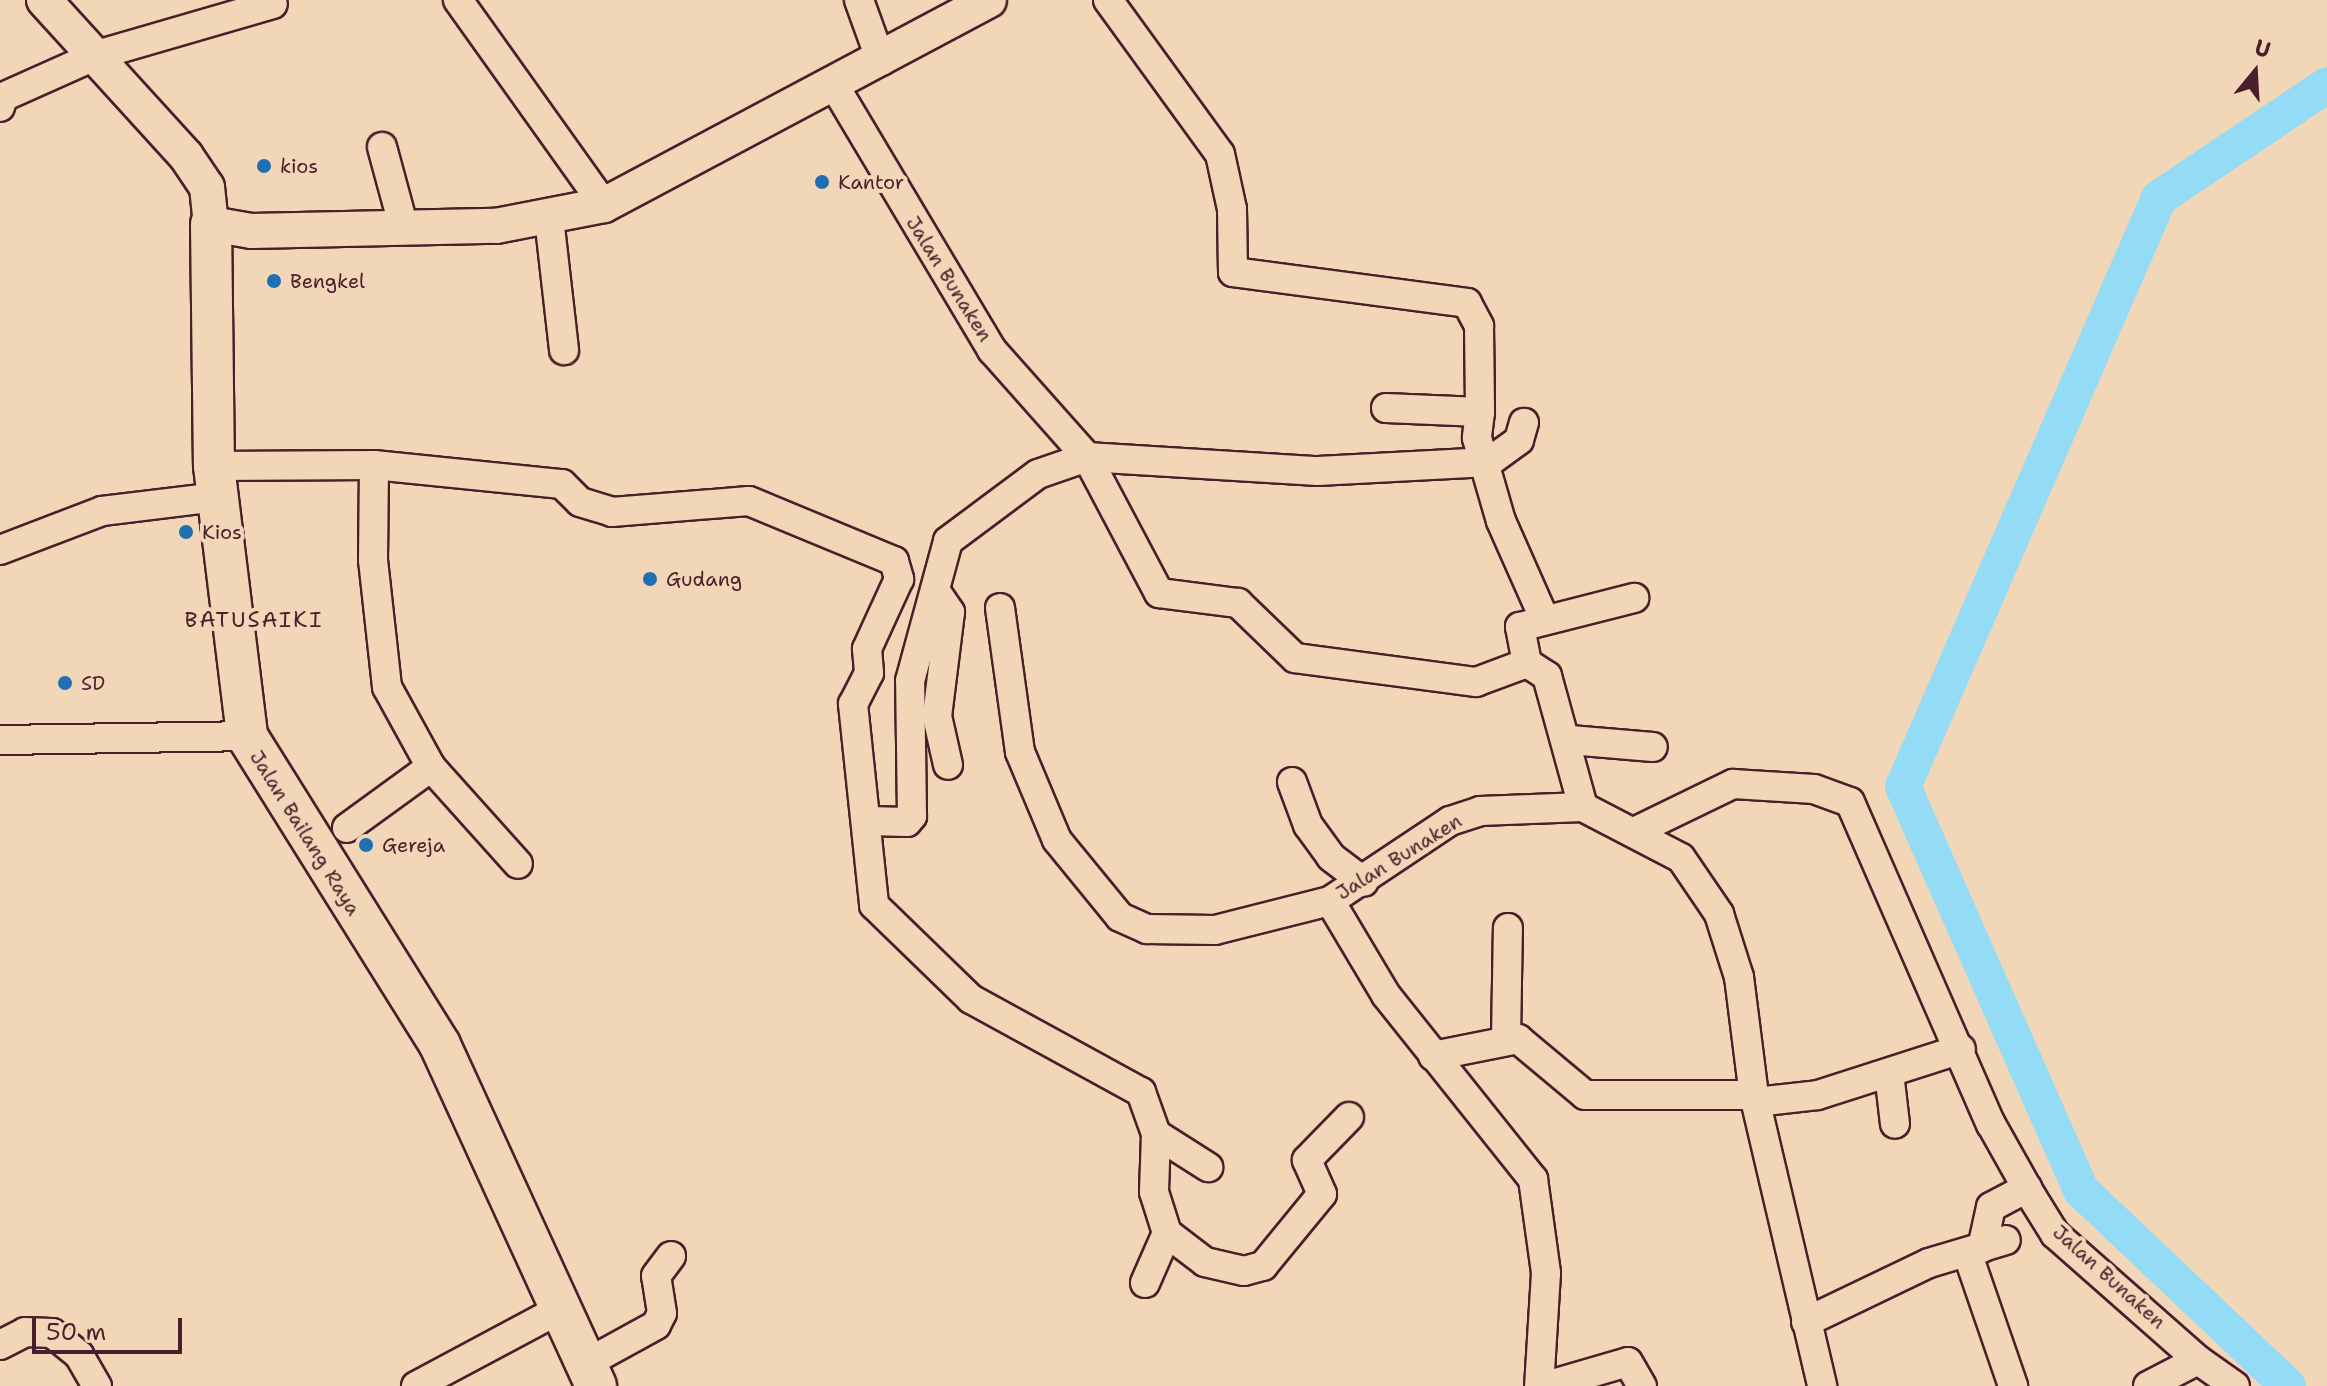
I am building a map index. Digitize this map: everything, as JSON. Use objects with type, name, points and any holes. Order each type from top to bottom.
[{"type":"highway","name":"Jalan Bailang Raya","points":[[212,238],[216,482],[247,736],[440,1045],[564,1307],[591,1374]]},
{"type":"main road","points":[[44,0],[186,156],[207,187],[212,238],[251,231],[404,228],[549,218],[604,205],[881,61],[989,0]]},
{"type":"street","points":[[458,0],[604,205]]},
{"type":"street","points":[[859,0],[881,61]]},
{"type":"street","points":[[1108,0],[1220,154],[1232,209],[1233,272],[1467,303],[1479,326],[1480,412],[1477,438],[1489,462],[1501,521],[1544,618]]},
{"type":"street","points":[[1,100],[97,55],[273,4]]},
{"type":"street","name":"Jalan Bunaken","points":[[834,85],[992,350],[1087,457],[1159,593],[1238,603],[1295,658],[1476,682],[1527,663]]},
{"type":"street","points":[[382,147],[404,228]]},
{"type":"street","points":[[549,218],[564,350]]},
{"type":"street","points":[[1386,408],[1480,412]]},
{"type":"street","points":[[867,821],[907,822],[912,816],[910,681],[948,541],[997,501],[1038,474],[1087,457],[1331,471],[1489,462],[1519,440],[1524,423]]},
{"type":"street","points":[[374,465],[384,676],[431,767],[518,864]]},
{"type":"street","points":[[0,550],[102,511],[216,482],[374,465],[562,484],[580,502],[612,512],[749,501],[894,561],[899,579],[867,649],[869,673],[853,704],[867,821],[870,891],[888,923],[971,999],[1141,1092],[1156,1134],[1154,1192],[1167,1233],[1222,1269],[1263,1266],[1322,1194],[1307,1160],[1349,1117]]},
{"type":"street","points":[[936,577],[950,612],[937,716],[948,765]]},
{"type":"street","points":[[1583,807],[1570,740],[1547,676],[1527,663],[1518,630],[1544,618],[1634,598]]},
{"type":"street","name":"Jalan Bunaken","points":[[1000,608],[1011,709],[1037,796],[1057,840],[1120,917],[1189,932],[1330,901],[1364,882],[1463,815],[1583,807],[1636,831],[1681,858],[1719,914],[1739,977],[1755,1098],[1822,1386]]},
{"type":"street","points":[[0,740],[247,736]]},
{"type":"street","points":[[1570,740],[1653,747]]},
{"type":"street","points":[[347,828],[431,767]]},
{"type":"street","points":[[1292,782],[1308,825],[1331,857],[1364,882]]},
{"type":"street","name":"Jalan Bunaken","points":[[1636,831],[1733,784],[1814,789],[1850,802],[1961,1049],[2027,1188],[2055,1234],[2198,1360],[2235,1386]]},
{"type":"street","points":[[1330,901],[1433,1056],[1533,1179],[1546,1273],[1539,1386]]},
{"type":"street","points":[[1506,1038],[1508,928]]},
{"type":"street","points":[[1433,1056],[1506,1038],[1524,1041],[1585,1095],[1755,1098],[1889,1073],[1961,1049]]},
{"type":"street","points":[[1889,1073],[1895,1124]]},
{"type":"street","points":[[1156,1134],[1208,1167]]},
{"type":"street","points":[[2013,1386],[1985,1247],[1991,1207],[2027,1188]]},
{"type":"street","points":[[1145,1283],[1167,1233]]},
{"type":"street","points":[[1806,1322],[1929,1263],[1985,1247]]},
{"type":"street","points":[[591,1374],[656,1325],[662,1313],[656,1276],[671,1256]]},
{"type":"street","points":[[416,1386],[564,1307]]},
{"type":"street","points":[[0,1345],[25,1332],[52,1333],[79,1355],[97,1386]]},
{"type":"street","points":[[2148,1386],[2198,1360]]},
{"type":"street","points":[[1546,1386],[1642,1367]]},
{"type":"waterway","points":[[2288,1386],[2081,1190],[1903,787],[2159,198],[2327,85]]},
{"type":"place","name":"kios","points":[[264,166]]},
{"type":"place","name":"Kantor","points":[[822,182]]},
{"type":"place","name":"Bengkel","points":[[274,281]]},
{"type":"place","name":"Kios","points":[[186,532]]},
{"type":"place","name":"Gudang","points":[[650,579]]},
{"type":"place","name":"SD","points":[[65,683]]},
{"type":"place","name":"Gereja","points":[[366,845]]},
{"type":"district","name":"BATUSAIKI","points":[[254,620]]}]
